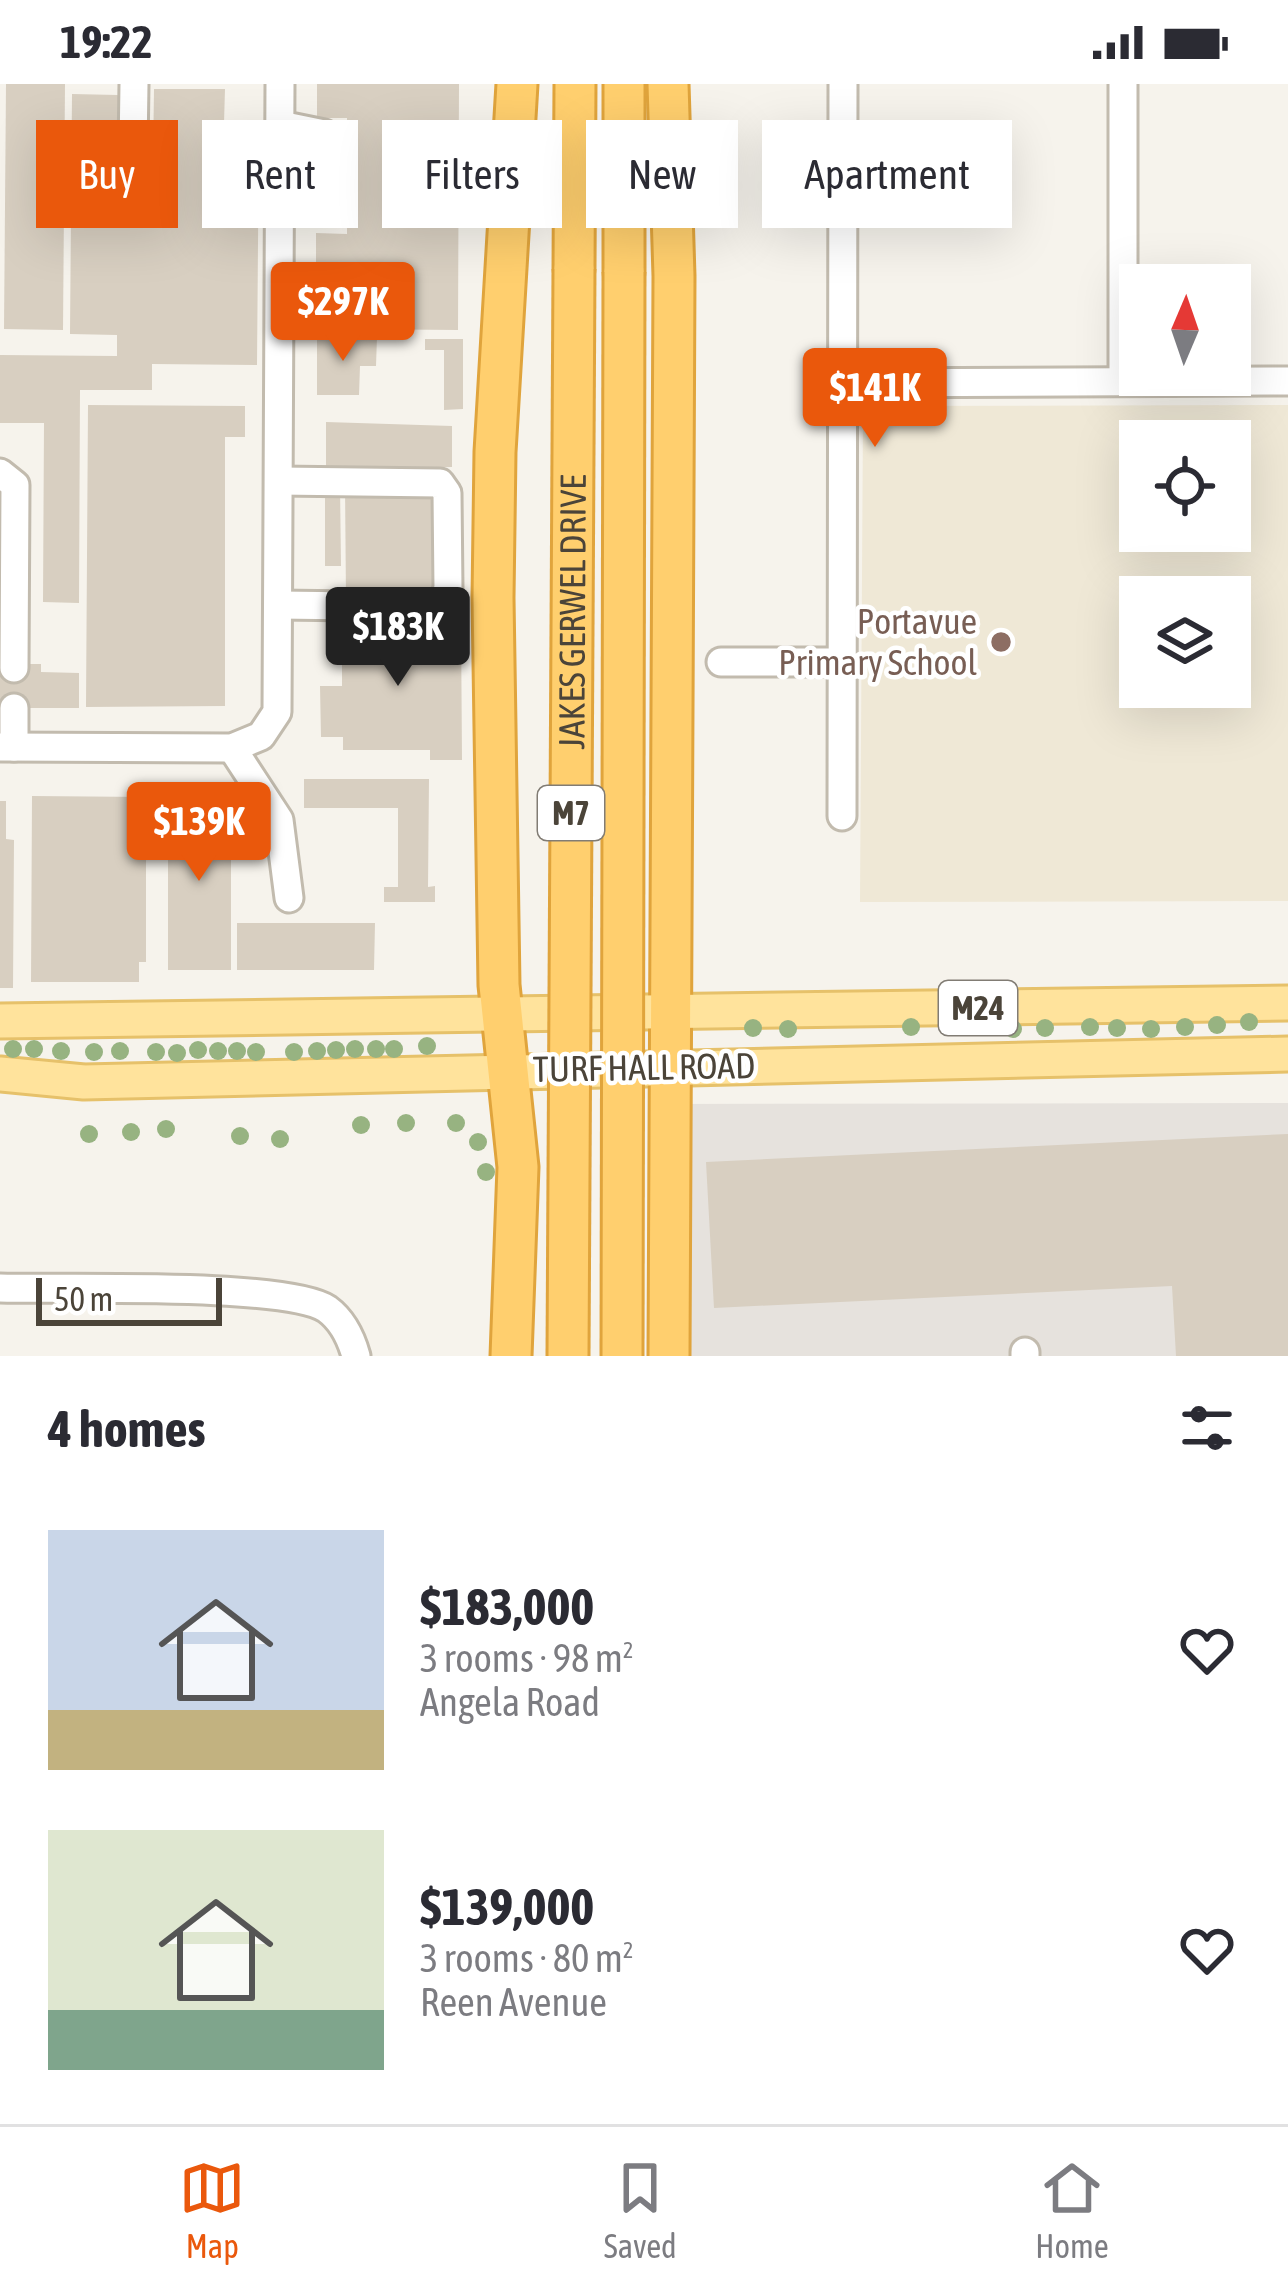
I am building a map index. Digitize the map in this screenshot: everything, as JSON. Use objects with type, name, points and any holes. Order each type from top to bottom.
[{"type":"highway","points":[[512,1356],[518,1167],[502,1016],[494,772],[495,473],[517,84]]},
{"type":"highway","name":"JAKES GERWEL DRIVE","points":[[568,1356],[575,84]]},
{"type":"highway","name":"JAKES GERWEL DRIVE","points":[[622,1356],[624,84]]},
{"type":"highway","points":[[668,84],[674,276],[669,1356]]},
{"type":"main road","name":"TURF HALL ROAD","points":[[0,1021],[1288,1003]]},
{"type":"main road","name":"TURF HALL ROAD","points":[[0,1074],[84,1082],[1288,1054]]},
{"type":"street","points":[[133,120],[134,84]]},
{"type":"street","points":[[280,84],[280,120]]},
{"type":"street","points":[[842,84],[842,816]]},
{"type":"street","points":[[1123,84],[1123,264]]},
{"type":"street","points":[[14,708],[7,747],[232,748],[261,736],[277,712],[280,228]]},
{"type":"street","points":[[1251,380],[1288,380]]},
{"type":"street","points":[[843,382],[1119,381]]},
{"type":"street","points":[[0,473],[14,485],[14,668]]},
{"type":"street","points":[[279,482],[440,483],[447,493],[448,589],[441,605],[433,607],[279,604]]},
{"type":"street","points":[[721,662],[844,662]]},
{"type":"street","points":[[232,748],[279,820],[289,898]]},
{"type":"street","points":[[0,1288],[281,1294],[326,1309],[341,1323],[356,1356]]},
{"type":"shaded area","name":"Portavue Primary School","points":[[1288,405],[1288,901],[860,902],[863,415],[871,406]]},
{"type":"shaded area","points":[[1288,1103],[1288,1356],[665,1356],[667,1104]]},
{"type":"building","points":[[6,84],[65,84],[65,120],[36,120],[36,228],[64,228],[63,330],[4,329]]},
{"type":"building","points":[[317,84],[459,84],[459,120],[382,120],[382,228],[458,228],[458,330],[346,329],[347,300],[316,300],[316,233],[347,234],[347,228],[358,228],[358,120],[317,118]]},
{"type":"building","points":[[154,89],[225,89],[224,120],[202,120],[202,228],[258,228],[257,365],[152,364],[152,390],[80,390],[79,603],[43,602],[44,423],[0,423],[0,355],[117,356],[117,335],[70,334],[71,228],[178,228],[178,120],[154,120]]},
{"type":"building","points":[[72,94],[118,95],[118,120],[72,120]]},
{"type":"building","points":[[317,337],[377,337],[376,366],[360,366],[359,395],[317,395]]},
{"type":"building","points":[[425,339],[463,339],[463,409],[444,410],[444,350],[425,350]]},
{"type":"building","points":[[88,405],[245,406],[245,437],[225,437],[225,706],[86,707]]},
{"type":"building","points":[[326,422],[452,426],[452,467],[326,470]]},
{"type":"building","points":[[436,483],[437,599],[346,600],[345,484]]},
{"type":"building","points":[[325,486],[340,486],[341,566],[325,566]]},
{"type":"building","points":[[342,621],[461,621],[462,760],[430,760],[430,750],[343,750],[343,737],[321,737],[320,686],[342,686]]},
{"type":"building","points":[[20,664],[41,664],[41,672],[79,673],[79,708],[0,708],[0,672]]},
{"type":"building","points":[[304,779],[429,779],[428,887],[435,886],[435,902],[384,902],[384,887],[398,887],[398,808],[304,808]]},
{"type":"building","points":[[32,796],[146,797],[146,962],[139,962],[139,982],[31,982]]},
{"type":"building","points":[[168,797],[231,798],[231,970],[168,970]]},
{"type":"building","points":[[0,801],[6,801],[6,839],[14,840],[13,988],[0,988]]},
{"type":"building","points":[[237,923],[375,923],[374,970],[237,970]]},
{"type":"building","points":[[1288,1134],[1288,1356],[1176,1356],[1172,1286],[714,1308],[706,1162]]},
{"type":"place","name":"Portavue Primary School","points":[[1001,642]]}]
